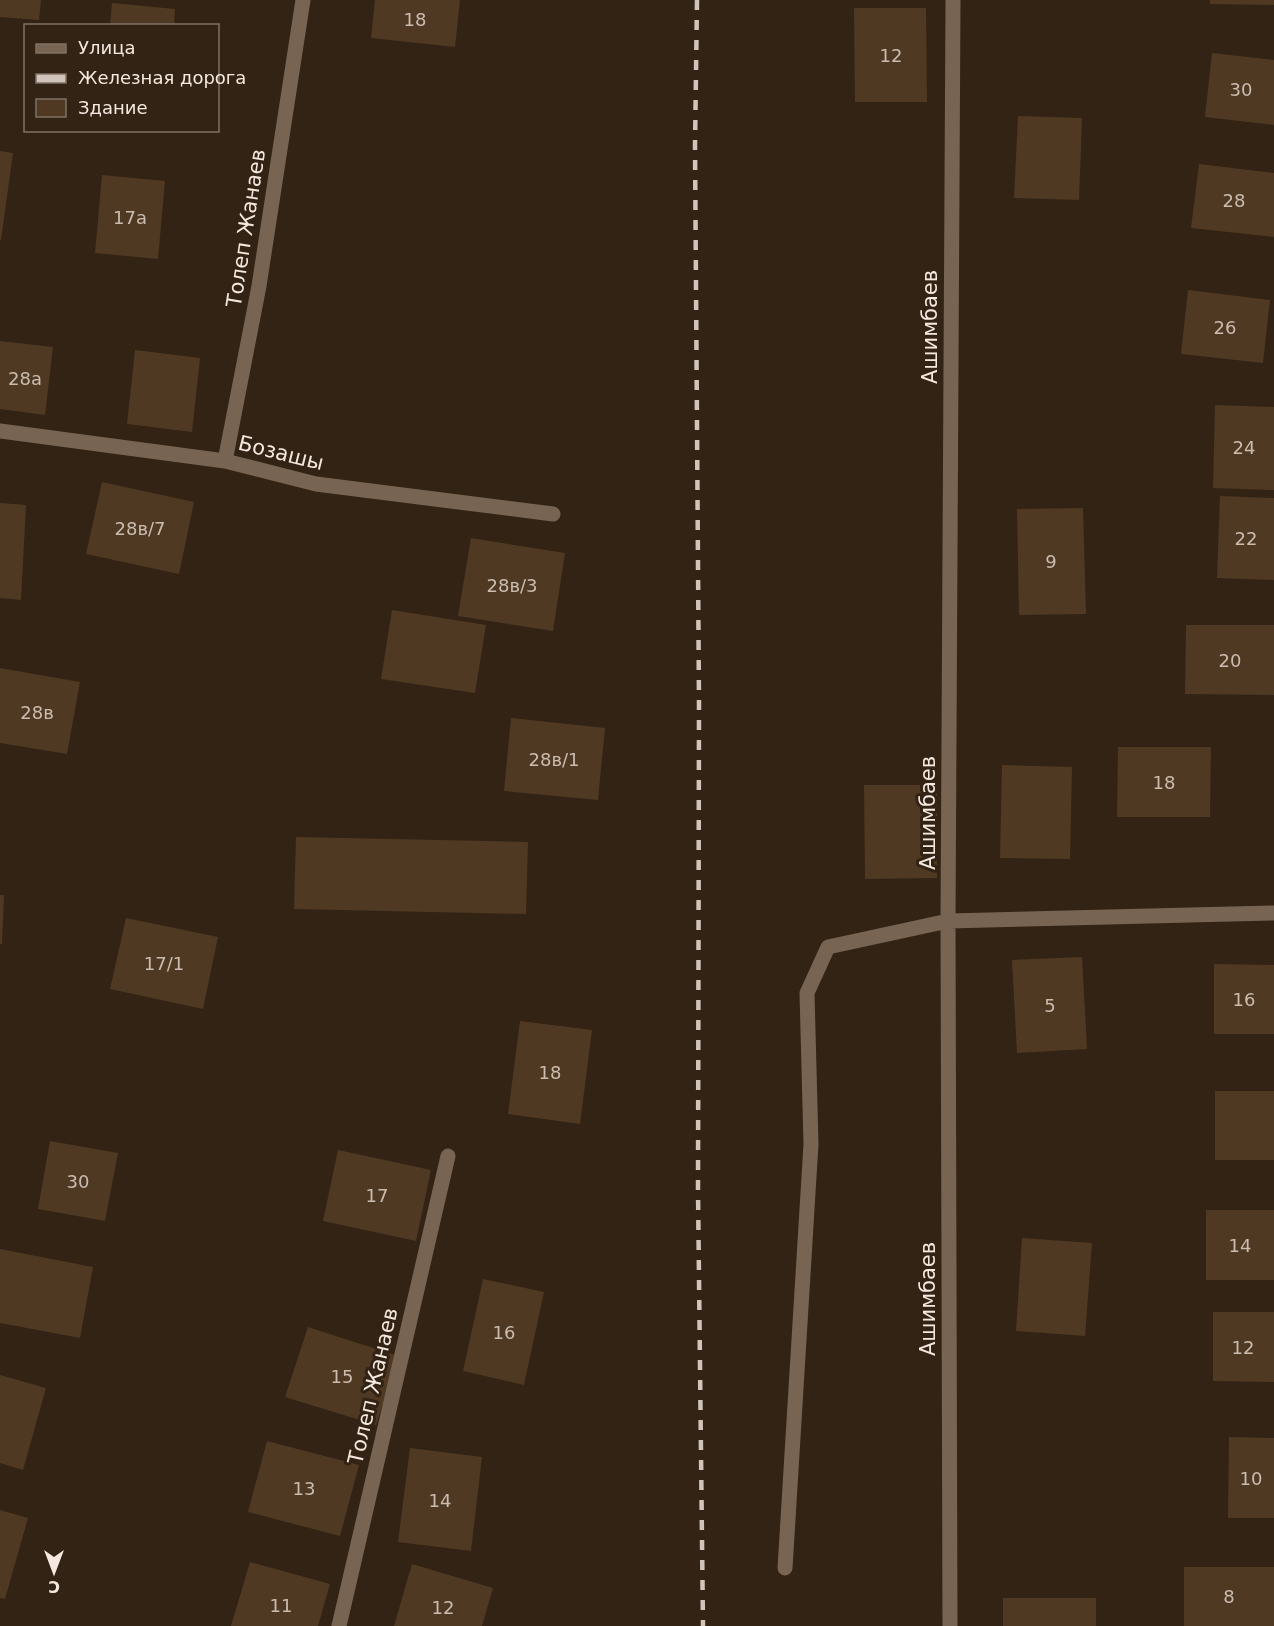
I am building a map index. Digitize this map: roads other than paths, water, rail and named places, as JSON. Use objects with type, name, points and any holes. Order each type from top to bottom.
[{"type":"street","name":"Толеп Жанаев","points":[[225,461],[259,285],[303,0]]},
{"type":"street","name":"Ашимбаев","points":[[950,1626],[948,921],[953,0]]},
{"type":"street","name":"Бозашы","points":[[0,431],[225,461],[316,484],[553,514]]},
{"type":"street","points":[[785,1568],[811,1144],[807,993],[828,948],[948,921],[1274,913]]},
{"type":"street","name":"Толеп Жанаев","points":[[339,1626],[448,1156]]},
{"type":"railway","points":[[697,0],[695,146],[699,704],[698,1191],[703,1626]]}]
